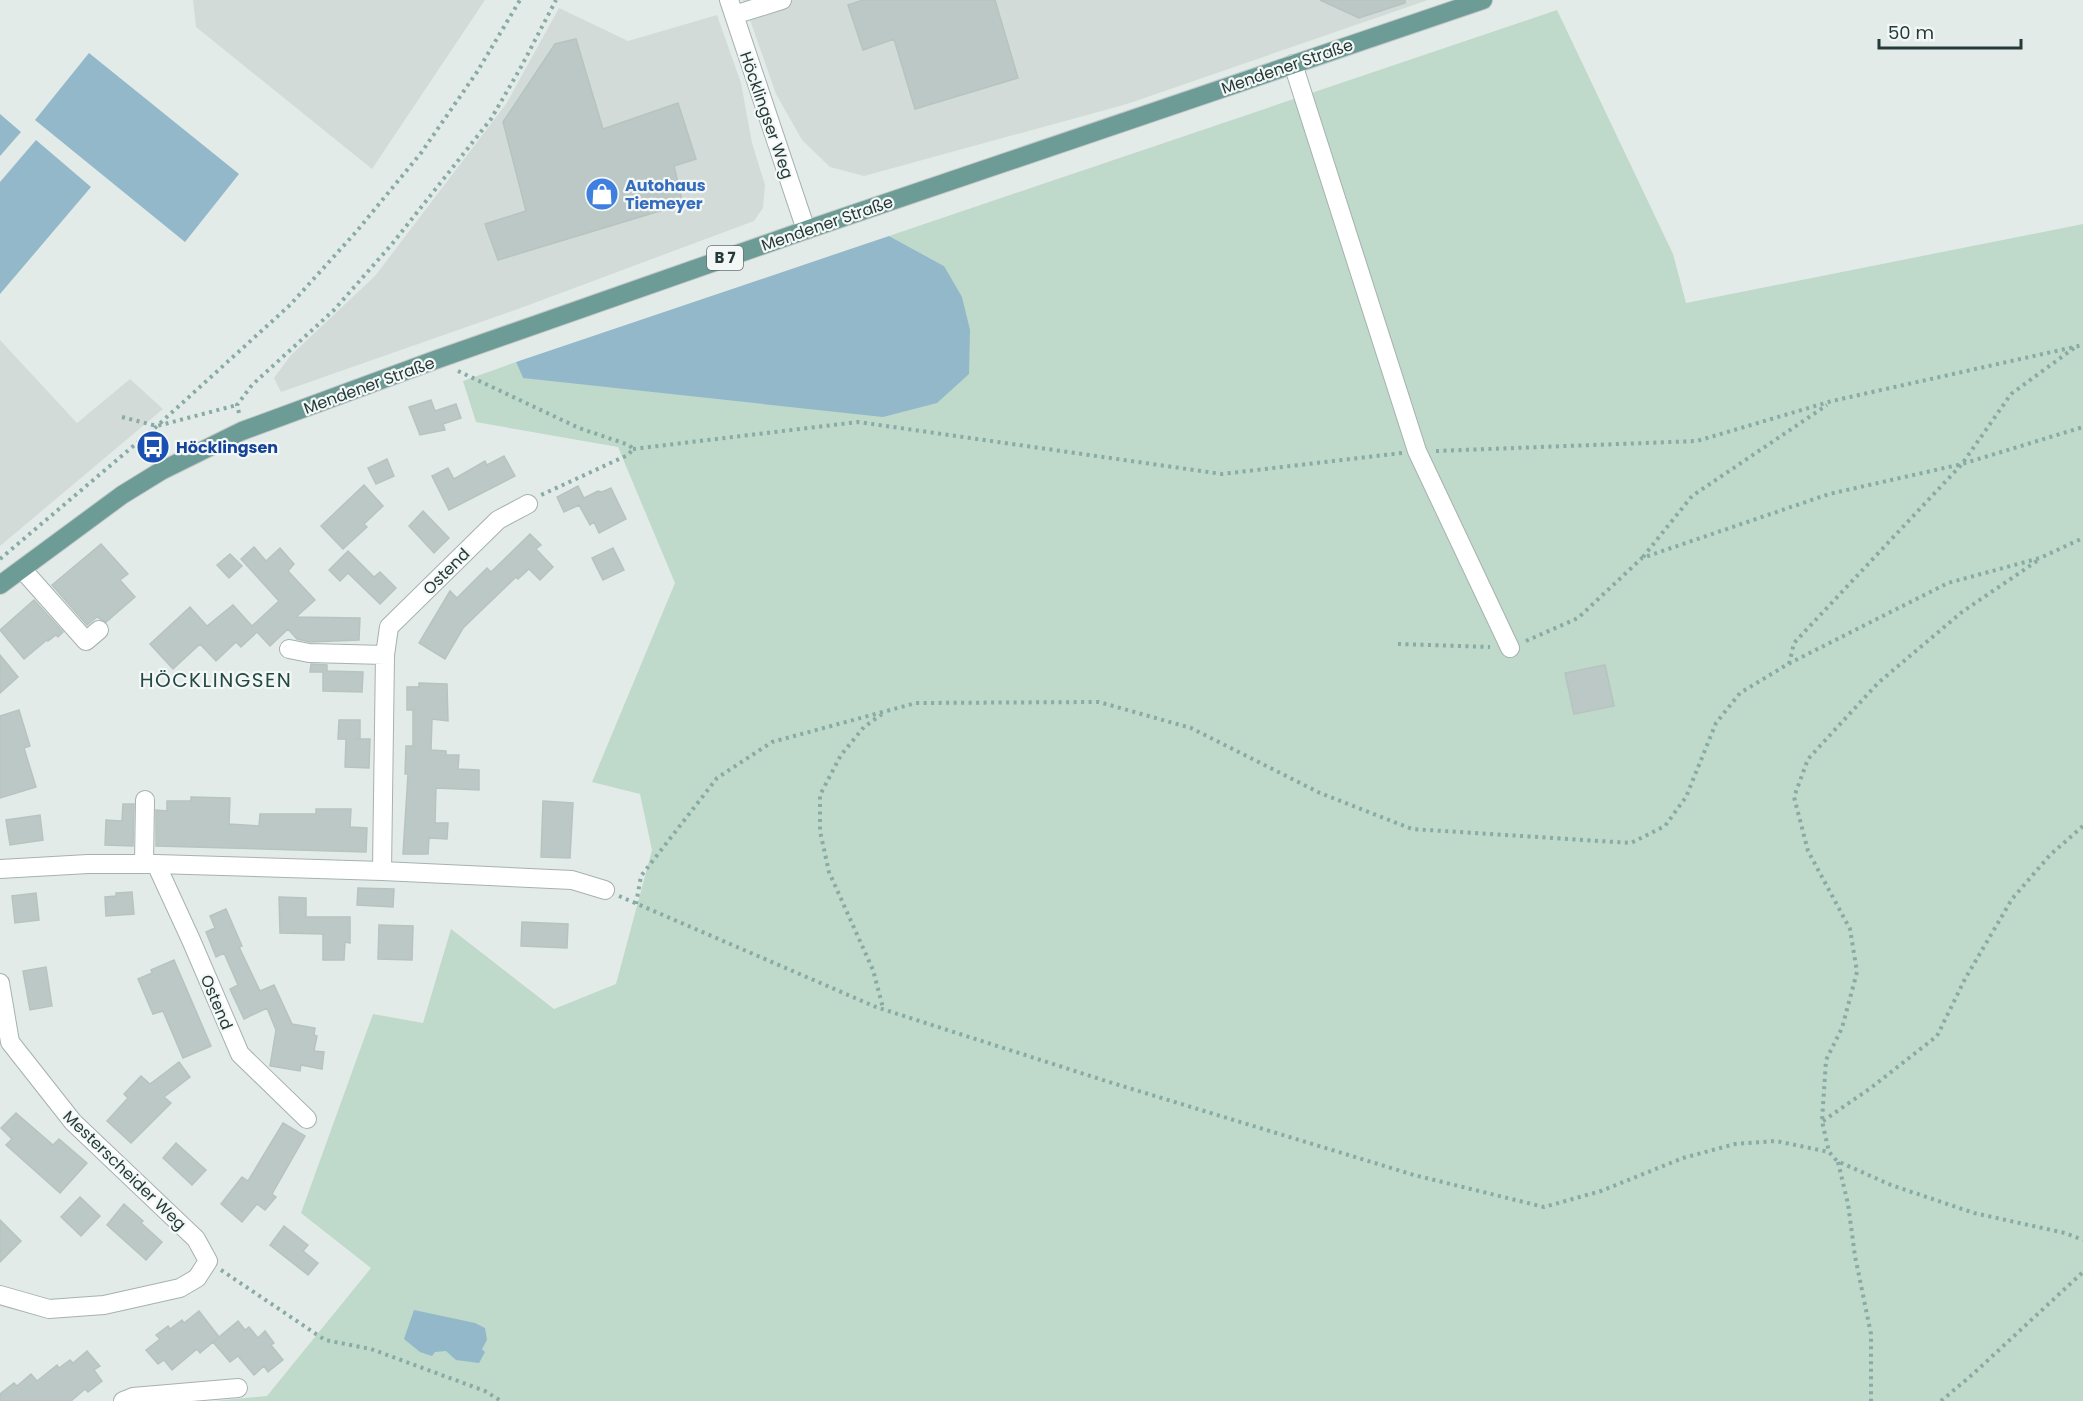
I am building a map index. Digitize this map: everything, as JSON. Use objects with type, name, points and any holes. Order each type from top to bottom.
[{"type":"main road","name":"Mendener Straße","points":[[0,585],[122,495],[161,471],[242,431],[435,360],[806,230],[1483,0]]},
{"type":"street","points":[[732,8],[782,0]]},
{"type":"street","name":"Höcklingser Weg","points":[[732,8],[806,230]]},
{"type":"street","points":[[1293,64],[1417,451],[1510,648]]},
{"type":"street","name":"Ostend","points":[[382,871],[385,655],[389,627],[498,520],[528,504]]},
{"type":"street","points":[[22,569],[86,641],[99,630]]},
{"type":"street","points":[[289,649],[309,653],[385,655]]},
{"type":"street","points":[[145,800],[150,864]]},
{"type":"street","points":[[0,869],[88,864],[150,864],[382,871],[572,880],[605,890]]},
{"type":"street","name":"Ostend","points":[[150,864],[191,940],[240,1054],[307,1119]]},
{"type":"street","name":"Mesterscheider Weg","points":[[0,983],[10,1042],[73,1122],[196,1239],[208,1262]]},
{"type":"street","points":[[0,1295],[49,1309],[104,1305],[180,1288],[198,1278],[208,1262]]},
{"type":"street","points":[[123,1401],[133,1397],[238,1388]]},
{"type":"path","points":[[0,559],[157,426],[290,305],[356,232],[421,153],[477,72],[520,0]]},
{"type":"path","points":[[122,417],[157,426],[237,405],[252,385],[334,310],[392,244],[484,128],[521,67],[556,0]]},
{"type":"path","points":[[528,504],[542,494],[628,455],[633,449],[858,422],[1222,474],[1417,451],[1697,441],[1832,401],[2083,345]]},
{"type":"path","points":[[1788,664],[1794,643],[1962,464],[2011,394],[2076,346]]},
{"type":"path","points":[[435,360],[579,428],[629,445],[633,449]]},
{"type":"path","points":[[1398,644],[1510,648],[1578,618],[1642,558],[1692,496],[1832,401]]},
{"type":"path","points":[[237,405],[242,431]]},
{"type":"path","points":[[1642,558],[1829,494],[1962,464],[2083,427]]},
{"type":"path","points":[[1829,1152],[1776,1141],[1735,1144],[1683,1158],[1601,1191],[1544,1207],[1414,1175],[1109,1082],[884,1009],[636,904],[640,876],[717,777],[772,742],[916,703],[1099,702],[1191,729],[1320,793],[1412,829],[1631,843],[1665,826],[1686,797],[1716,723],[1740,693],[1788,664],[1948,583],[2040,558],[2083,538]]},
{"type":"path","points":[[2040,558],[1962,612],[1878,683],[1808,759],[1794,797],[1808,851],[1850,929],[1857,972],[1842,1028],[1826,1060],[1822,1121],[1829,1152],[1838,1161],[1891,1185],[1974,1213],[2083,1239]]},
{"type":"path","points":[[884,1009],[873,970],[829,872],[820,831],[820,795],[841,755],[864,728],[885,712]]},
{"type":"path","points":[[1822,1121],[1872,1088],[1937,1036],[1965,979],[2012,899],[2050,855],[2083,826]]},
{"type":"path","points":[[1838,1161],[1871,1334],[1871,1401]]},
{"type":"path","points":[[208,1262],[325,1340],[371,1349],[485,1391],[501,1401]]},
{"type":"path","points":[[1941,1401],[2083,1272]]},
{"type":"shaded area","points":[[193,0],[485,0],[372,169],[196,27]]},
{"type":"shaded area","points":[[743,0],[1428,0],[1127,104],[864,176],[830,167],[802,140],[776,94]]},
{"type":"shaded area","name":"Autohaus Tiemeyer","points":[[559,8],[628,41],[717,15],[741,83],[752,143],[765,185],[763,208],[754,221],[518,309],[281,392],[274,378],[291,355],[375,276],[506,104]]},
{"type":"shaded area","points":[[0,340],[77,423],[130,379],[163,409],[0,546]]},
{"type":"green space","points":[[1557,10],[1673,254],[1686,303],[2083,224],[2083,1401],[213,1401],[267,1396],[371,1268],[301,1213],[373,1014],[423,1023],[451,929],[554,1009],[616,984],[652,850],[640,794],[592,782],[675,583],[618,447],[476,422],[463,381],[516,362],[523,378],[944,266],[889,236]]},
{"type":"water","points":[[89,53],[239,174],[185,242],[35,120]]},
{"type":"water","points":[[0,114],[21,132],[0,156]]},
{"type":"water","points":[[36,140],[91,187],[0,294],[0,182]]},
{"type":"water","points":[[889,236],[944,266],[962,297],[970,330],[969,374],[937,403],[883,417],[523,378],[516,362]]},
{"type":"water","points":[[414,1310],[475,1323],[485,1328],[487,1340],[482,1349],[485,1352],[479,1363],[456,1360],[446,1351],[435,1352],[432,1356],[420,1352],[404,1339]]},
{"type":"building","points":[[863,0],[995,0],[1018,78],[915,109],[894,39],[863,50],[848,5]]},
{"type":"building","points":[[1320,0],[1405,0],[1405,3],[1359,18]]},
{"type":"building","points":[[576,39],[603,129],[678,103],[696,159],[674,166],[683,204],[498,260],[485,224],[526,211],[503,122],[555,44]]},
{"type":"building","points":[[431,400],[435,411],[456,404],[461,418],[443,424],[445,430],[420,435],[409,407]]},
{"type":"building","points":[[504,456],[515,476],[449,510],[432,476],[448,468],[454,479],[485,461],[487,465]]},
{"type":"building","points":[[387,459],[394,476],[376,484],[368,468]]},
{"type":"building","points":[[364,485],[383,506],[364,524],[367,527],[343,549],[321,526]]},
{"type":"building","points":[[578,486],[584,498],[611,488],[626,519],[599,533],[594,522],[590,525],[579,505],[564,512],[557,497]]},
{"type":"building","points":[[423,511],[449,538],[434,553],[409,526]]},
{"type":"building","points":[[530,534],[541,545],[536,549],[553,567],[540,580],[529,569],[518,579],[516,577],[463,628],[445,659],[419,643],[450,591],[457,598],[487,568],[491,572]]},
{"type":"building","points":[[101,544],[128,574],[120,580],[135,597],[106,622],[97,617],[87,625],[52,585]]},
{"type":"building","points":[[254,547],[266,561],[280,548],[294,564],[288,571],[315,600],[296,617],[360,618],[359,640],[310,642],[297,639],[288,629],[270,646],[257,632],[241,647],[236,642],[216,661],[200,644],[173,669],[150,644],[190,607],[207,626],[233,605],[252,626],[279,601],[241,559]]},
{"type":"building","points":[[613,548],[624,570],[603,580],[592,558]]},
{"type":"building","points":[[348,551],[374,577],[380,572],[396,588],[380,604],[348,573],[340,581],[329,570]]},
{"type":"building","points":[[230,554],[242,566],[229,578],[217,565]]},
{"type":"building","points":[[34,600],[63,632],[58,637],[56,635],[48,641],[48,639],[24,659],[0,630]]},
{"type":"building","points":[[0,655],[18,677],[0,693]]},
{"type":"building","points":[[311,664],[327,665],[327,671],[363,672],[362,692],[323,691],[323,672],[310,672]]},
{"type":"building","points":[[1605,665],[1614,706],[1574,714],[1565,673]]},
{"type":"building","points":[[419,683],[447,684],[448,721],[432,719],[431,750],[446,751],[446,755],[459,755],[458,769],[479,770],[479,790],[436,788],[435,823],[448,823],[447,839],[429,838],[428,854],[403,854],[408,774],[405,774],[406,746],[413,746],[413,710],[407,710],[407,687],[419,687]]},
{"type":"building","points":[[19,710],[30,746],[24,748],[36,787],[0,798],[0,716]]},
{"type":"building","points":[[339,720],[360,720],[360,739],[370,739],[369,768],[345,767],[346,739],[338,739]]},
{"type":"building","points":[[191,797],[230,798],[229,824],[259,826],[260,814],[316,814],[316,809],[351,809],[350,827],[367,828],[366,852],[156,846],[156,810],[167,811],[167,801],[191,801]]},
{"type":"building","points":[[543,801],[573,803],[570,858],[541,857]]},
{"type":"building","points":[[123,804],[134,804],[133,846],[105,845],[106,820],[122,821]]},
{"type":"building","points":[[40,815],[43,840],[10,845],[6,820]]},
{"type":"building","points":[[358,888],[394,889],[393,907],[357,905]]},
{"type":"building","points":[[132,892],[134,914],[106,916],[105,897],[116,896],[116,893]]},
{"type":"building","points":[[36,893],[39,920],[15,923],[12,896]]},
{"type":"building","points":[[279,897],[306,898],[306,917],[350,917],[350,943],[345,942],[344,960],[323,960],[323,934],[280,933]]},
{"type":"building","points":[[226,909],[242,946],[239,947],[260,991],[274,985],[292,1024],[315,1028],[314,1035],[317,1036],[314,1051],[324,1052],[322,1069],[301,1065],[300,1071],[270,1066],[276,1030],[267,1008],[244,1019],[230,989],[238,985],[224,953],[216,957],[206,932],[215,928],[210,916]]},
{"type":"building","points":[[522,922],[568,924],[567,948],[521,946]]},
{"type":"building","points":[[379,925],[413,926],[412,960],[378,959]]},
{"type":"building","points":[[174,960],[211,1046],[183,1058],[163,1011],[153,1014],[138,979],[152,973],[151,970]]},
{"type":"building","points":[[46,967],[52,1006],[30,1010],[23,971]]},
{"type":"building","points":[[179,1062],[190,1077],[164,1097],[171,1103],[131,1143],[107,1121],[128,1098],[124,1094],[141,1076],[150,1084]]},
{"type":"building","points":[[16,1113],[53,1145],[59,1139],[87,1163],[60,1193],[6,1145],[12,1139],[1,1128]]},
{"type":"building","points":[[283,1123],[305,1136],[272,1194],[276,1197],[265,1210],[257,1204],[242,1222],[221,1204],[242,1177],[248,1181]]},
{"type":"building","points":[[176,1143],[206,1170],[192,1185],[163,1158]]},
{"type":"building","points":[[80,1197],[100,1216],[81,1236],[61,1217]]},
{"type":"building","points":[[124,1204],[162,1242],[146,1260],[107,1225]]},
{"type":"building","points":[[0,1220],[21,1241],[0,1262]]},
{"type":"building","points":[[284,1226],[308,1245],[303,1251],[318,1263],[308,1275],[270,1245]]},
{"type":"building","points":[[199,1311],[219,1337],[200,1353],[197,1349],[172,1370],[164,1360],[158,1364],[146,1350],[160,1339],[156,1335],[182,1320],[184,1323]]},
{"type":"building","points":[[238,1321],[245,1330],[249,1327],[258,1338],[265,1331],[274,1343],[271,1345],[283,1360],[268,1372],[264,1366],[254,1375],[238,1356],[230,1362],[213,1342]]},
{"type":"building","points":[[87,1351],[100,1366],[94,1370],[102,1381],[88,1392],[85,1389],[71,1401],[0,1401],[0,1394],[14,1383],[17,1386],[31,1374],[37,1381],[57,1365],[59,1368],[70,1360],[73,1363]]},
{"type":"place","name":"Autohaus Tiemeyer","points":[[602,194]]},
{"type":"place","name":"Höcklingsen","points":[[153,447]]},
{"type":"district","name":"HÖCKLINGSEN","points":[[216,680]]}]
